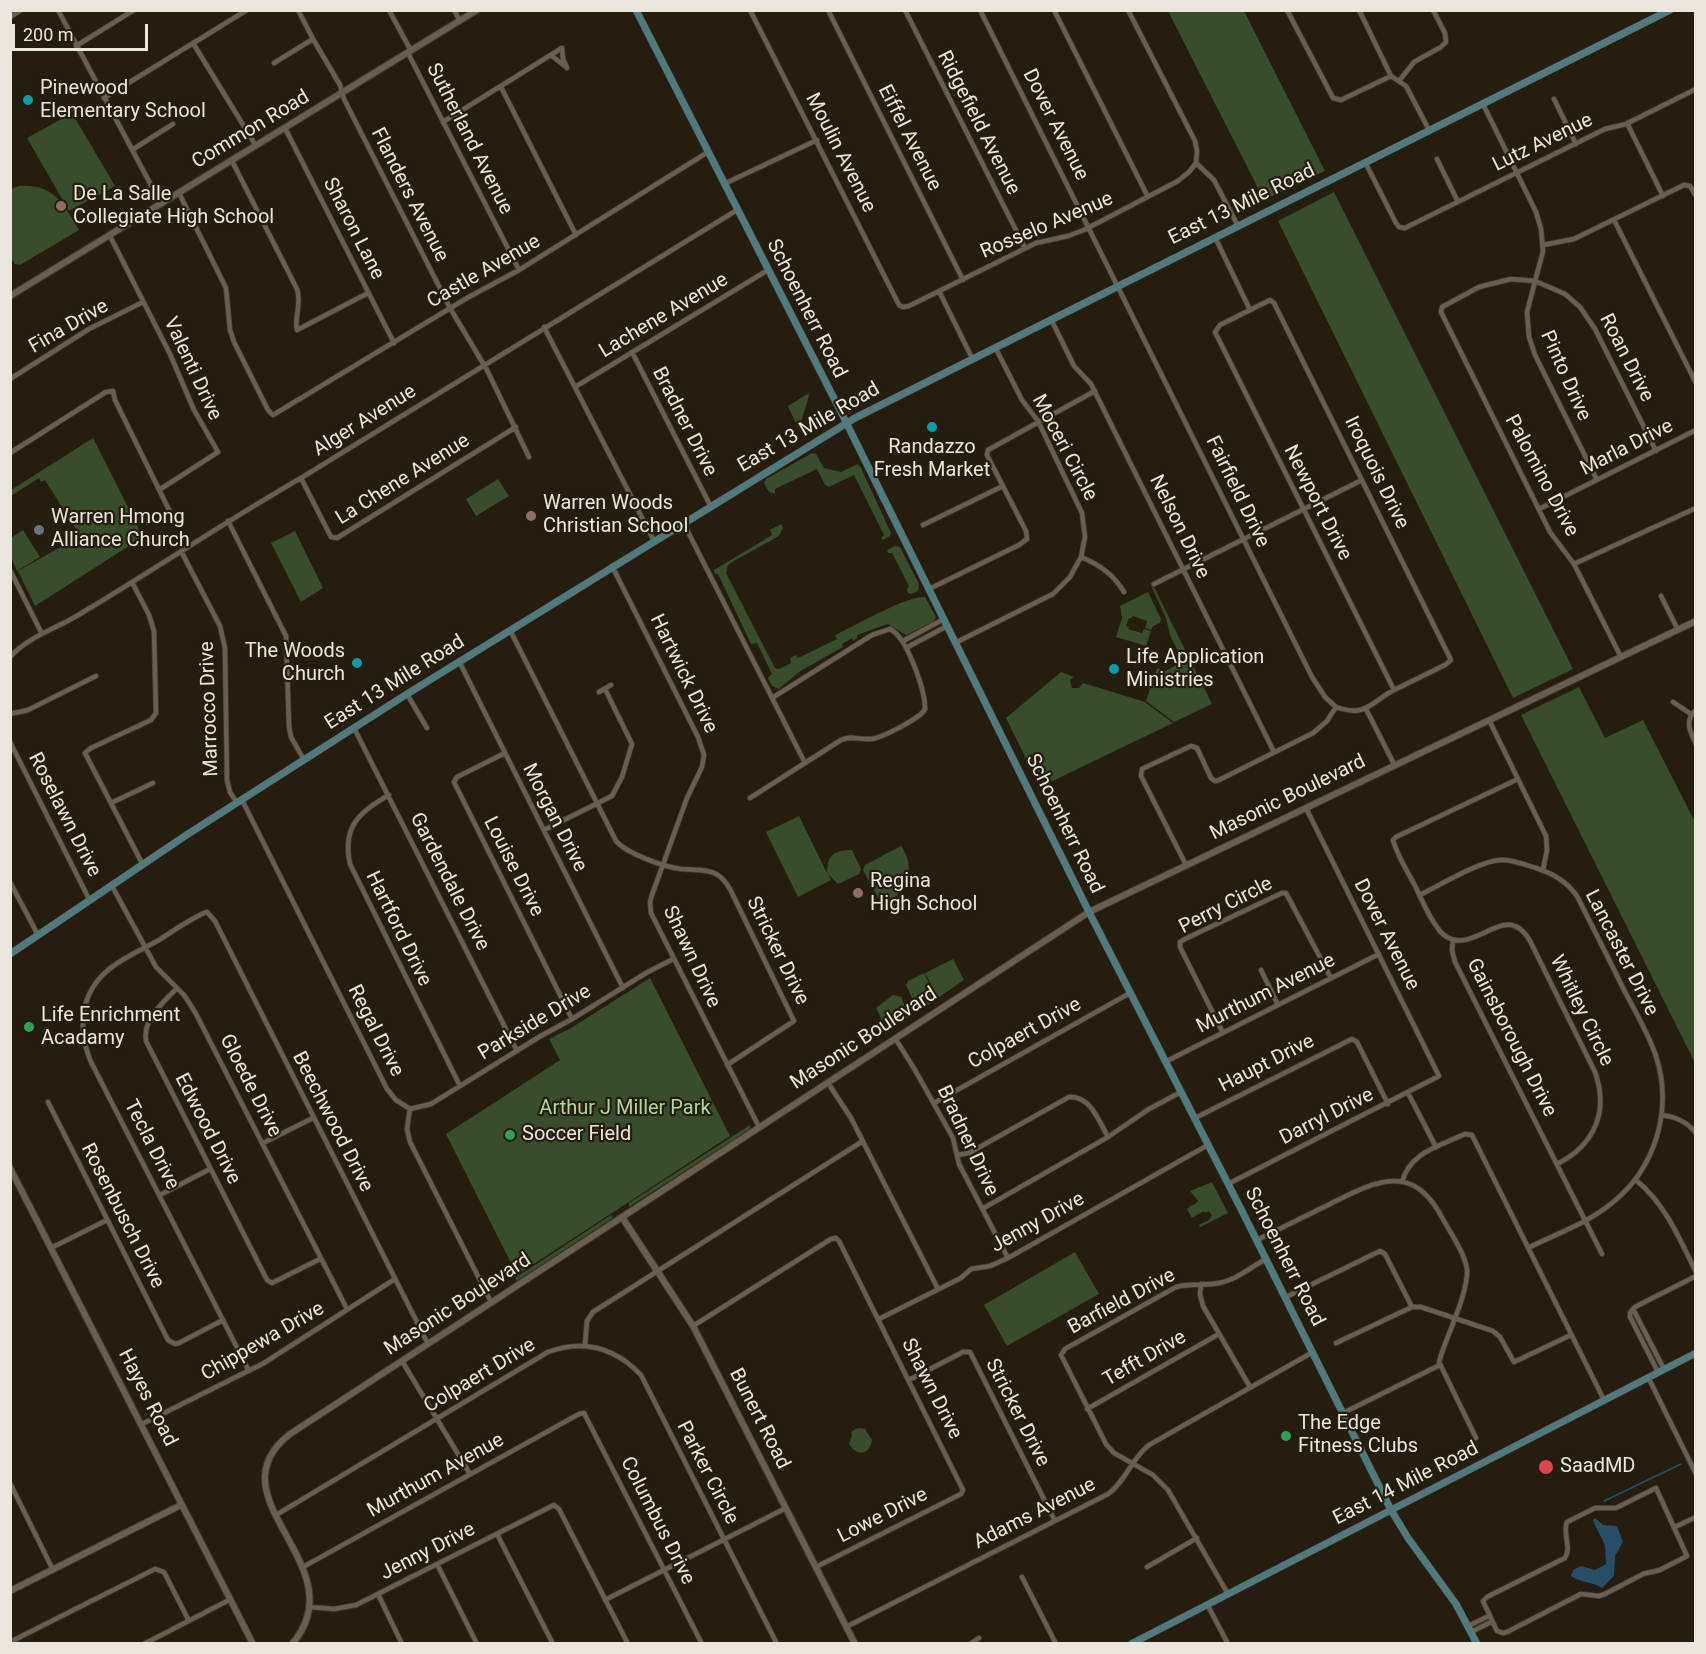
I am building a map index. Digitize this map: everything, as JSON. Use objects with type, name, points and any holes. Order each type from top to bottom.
[{"type":"main road","name":"Schoenherr Road","points":[[636,10],[847,423],[1089,912],[1286,1297],[1391,1509],[1408,1538],[1450,1595],[1477,1644]]},
{"type":"main road","name":"East 13 Mile Road","points":[[10,954],[239,801],[459,661],[710,505],[876,406],[1670,10]]},
{"type":"main road","name":"East 14 Mile Road","points":[[1131,1644],[1695,1353]]},
{"type":"street","points":[[10,17],[21,10]]},
{"type":"street","points":[[58,10],[160,204]]},
{"type":"street","points":[[76,46],[134,10]]},
{"type":"street","points":[[104,98],[247,10]]},
{"type":"street","name":"Flanders Avenue","points":[[298,10],[340,85],[450,308],[484,364],[529,457]]},
{"type":"street","name":"Sutherland Avenue","points":[[389,10],[519,270]]},
{"type":"street","points":[[454,10],[460,21]]},
{"type":"street","name":"Common Road","points":[[10,296],[477,10]]},
{"type":"street","name":"Moulin Avenue","points":[[750,10],[899,305],[905,308]]},
{"type":"street","name":"Eiffel Avenue","points":[[828,10],[963,280]]},
{"type":"street","name":"Ridgefield Avenue","points":[[905,10],[1025,248]]},
{"type":"street","name":"Dover Avenue","points":[[980,10],[1118,285]]},
{"type":"street","points":[[1054,10],[1149,197]]},
{"type":"street","points":[[1128,10],[1195,141],[1196,163],[1214,180],[1238,226]]},
{"type":"street","points":[[1287,10],[1328,92],[1336,100],[1391,76]]},
{"type":"street","points":[[1359,10],[1391,76],[1411,93],[1429,130]]},
{"type":"street","points":[[1399,81],[1414,62],[1446,42],[1445,33],[1433,10]]},
{"type":"street","points":[[274,63],[313,39]]},
{"type":"street","points":[[193,43],[256,146]]},
{"type":"street","points":[[443,122],[552,56],[561,48],[567,68],[552,56]]},
{"type":"street","points":[[501,87],[576,235]]},
{"type":"street","name":"Lutz Avenue","points":[[1365,162],[1396,223],[1405,228],[1608,128],[1627,123],[1695,89]]},
{"type":"street","points":[[1554,99],[1576,144]]},
{"type":"street","points":[[1483,104],[1539,220],[1543,245],[1542,258],[1535,281]]},
{"type":"street","points":[[1627,123],[1663,196]]},
{"type":"street","points":[[132,150],[173,124]]},
{"type":"street","name":"Sharon Lane","points":[[285,128],[394,342]]},
{"type":"street","points":[[724,184],[817,140]]},
{"type":"street","name":"Castle Avenue","points":[[179,194],[226,288],[232,337],[268,410],[273,415],[450,308],[519,270],[708,152]]},
{"type":"street","points":[[1437,159],[1458,202]]},
{"type":"street","points":[[232,161],[297,289],[300,306],[297,330],[368,293]]},
{"type":"street","name":"Rosselo Avenue","points":[[905,308],[1025,248],[1042,241],[1068,236],[1089,227],[1183,178],[1196,163]]},
{"type":"street","points":[[1543,245],[1574,239],[1687,185],[1695,196]]},
{"type":"street","name":"Alger Avenue","points":[[10,657],[21,646],[77,616],[737,210]]},
{"type":"street","points":[[1614,220],[1695,383]]},
{"type":"street","name":"Valenti Drive","points":[[110,236],[170,354],[194,410],[218,452],[159,490]]},
{"type":"street","points":[[1215,237],[1250,310]]},
{"type":"street","name":"Lachene Avenue","points":[[576,387],[768,270]]},
{"type":"street","name":"Palomino Drive","points":[[1535,281],[1511,279],[1494,282],[1479,287],[1442,307],[1441,312],[1555,540],[1574,564],[1621,657]]},
{"type":"street","name":"Roan Drive","points":[[1535,281],[1564,294],[1588,316],[1656,450]]},
{"type":"street","name":"Pinto Drive","points":[[1535,281],[1527,312],[1532,346],[1597,480]]},
{"type":"street","name":"Fairfield Drive","points":[[1118,285],[1312,677],[1321,692],[1336,707]]},
{"type":"street","points":[[939,291],[972,358]]},
{"type":"street","name":"Iroquois Drive","points":[[1250,310],[1272,300],[1451,660],[1394,690]]},
{"type":"street","name":"Fina Drive","points":[[10,379],[90,329],[143,303]]},
{"type":"street","name":"Newport Drive","points":[[1250,310],[1216,329],[1221,345],[1394,690]]},
{"type":"street","name":"Nelson Drive","points":[[1051,319],[1074,366],[1089,381],[1095,391],[1274,752]]},
{"type":"street","points":[[544,327],[654,541]]},
{"type":"street","name":"Moceri Circle","points":[[956,643],[1053,594],[1070,576],[1081,557],[1085,529],[1081,509],[1038,421],[1022,400],[995,347]]},
{"type":"street","name":"Bradner Drive","points":[[632,352],[710,505]]},
{"type":"street","points":[[10,453],[106,392],[113,391],[115,400],[173,518]]},
{"type":"street","points":[[929,589],[1027,540],[1027,534],[987,452],[990,448],[1095,391]]},
{"type":"street","name":"La Chene Avenue","points":[[301,478],[331,537],[337,538],[516,427]]},
{"type":"street","name":"Marla Drive","points":[[1539,509],[1695,430]]},
{"type":"street","points":[[1154,584],[1362,480]]},
{"type":"street","points":[[923,525],[1003,486]]},
{"type":"street","points":[[1574,564],[1695,508]]},
{"type":"street","points":[[228,521],[286,636],[289,726],[291,737],[304,760]]},
{"type":"street","points":[[683,522],[805,763]]},
{"type":"street","name":"Marrocco Drive","points":[[181,551],[223,635],[227,780],[230,792],[239,801]]},
{"type":"street","points":[[1081,557],[1103,568],[1124,592]]},
{"type":"street","name":"Hartwick Drive","points":[[612,566],[702,747],[702,767],[687,798],[664,864]]},
{"type":"street","points":[[10,570],[42,634]]},
{"type":"street","points":[[132,582],[149,615],[154,631],[156,713],[151,720],[90,748],[85,753],[143,865]]},
{"type":"street","points":[[1661,596],[1678,630]]},
{"type":"street","name":"Masonic Boulevard","points":[[292,1644],[301,1631],[310,1607],[309,1585],[303,1567],[266,1493],[264,1479],[267,1462],[277,1446],[290,1434],[1089,912],[1695,621]]},
{"type":"street","points":[[903,641],[945,622]]},
{"type":"street","points":[[906,648],[945,622]]},
{"type":"street","points":[[750,798],[848,736],[875,739],[923,713],[925,703],[903,641],[895,631],[885,629],[772,698]]},
{"type":"street","points":[[510,630],[597,804],[621,846],[664,864]]},
{"type":"street","name":"Morgan Drive","points":[[459,661],[622,988]]},
{"type":"street","points":[[10,714],[28,710],[96,676]]},
{"type":"street","points":[[599,692],[611,685]]},
{"type":"street","points":[[544,830],[612,796],[616,790],[631,748],[628,734],[605,689]]},
{"type":"street","points":[[1186,865],[1140,773],[1144,768],[1191,746],[1197,748],[1215,781],[1316,730],[1327,721],[1336,707],[1353,711],[1366,709],[1394,690]]},
{"type":"street","points":[[407,694],[427,728]]},
{"type":"street","points":[[1673,702],[1693,712],[1689,729],[1695,744]]},
{"type":"street","points":[[1366,709],[1395,766]]},
{"type":"street","points":[[1489,720],[1546,837],[1547,850],[1543,870]]},
{"type":"street","name":"Gardendale Drive","points":[[354,728],[517,1051]]},
{"type":"street","name":"Roselawn Drive","points":[[10,742],[90,901]]},
{"type":"street","name":"Louise Drive","points":[[505,753],[457,777],[454,782],[572,1019]]},
{"type":"street","name":"Gainsborough Drive","points":[[1518,779],[1393,840],[1437,927],[1453,940],[1452,950],[1455,962],[1602,1254]]},
{"type":"street","points":[[111,803],[153,783]]},
{"type":"street","name":"Hartford Drive","points":[[389,795],[369,806],[355,822],[348,841],[350,864],[460,1086]]},
{"type":"street","name":"Regal Drive","points":[[239,801],[387,1089],[396,1100],[410,1109]]},
{"type":"street","name":"Dover Avenue","points":[[1306,808],[1439,1076]]},
{"type":"street","name":"Lancaster Drive","points":[[1420,895],[1478,866],[1499,860],[1515,861],[1564,880],[1577,897],[1655,1054],[1661,1079],[1662,1115],[1653,1148],[1636,1180],[1611,1204],[1585,1220],[1528,1248]]},
{"type":"street","name":"Shawn Drive","points":[[664,864],[650,902],[654,920],[759,1127]]},
{"type":"street","name":"Stricker Drive","points":[[664,864],[679,868],[704,869],[718,874],[725,882],[794,1018],[791,1024],[727,1065]]},
{"type":"street","points":[[10,882],[38,936]]},
{"type":"street","name":"Gloede Drive","points":[[112,886],[160,973],[188,999],[347,1309]]},
{"type":"street","name":"Perry Circle","points":[[1223,1033],[1180,947],[1180,942],[1185,939],[1286,893],[1331,978]]},
{"type":"street","name":"Beechwood Drive","points":[[145,948],[200,915],[210,913],[428,1344]]},
{"type":"street","name":"Whitley Circle","points":[[1453,940],[1468,940],[1503,925],[1521,929],[1530,941],[1595,1072],[1601,1100],[1595,1127],[1576,1153],[1557,1164]]},
{"type":"street","name":"Tecla Drive","points":[[145,948],[113,966],[102,976],[88,996],[82,1022],[83,1035],[90,1060],[249,1371]]},
{"type":"street","name":"Murthum Avenue","points":[[1165,1062],[1379,954]]},
{"type":"street","name":"Parkside Drive","points":[[410,1109],[431,1104],[646,973],[674,959]]},
{"type":"street","points":[[1261,970],[1278,1005]]},
{"type":"street","name":"Edwood Drive","points":[[176,989],[150,1018],[145,1035],[267,1280],[272,1283],[320,1258]]},
{"type":"street","name":"Colpaert Drive","points":[[934,1103],[1130,993]]},
{"type":"street","name":"Bradner Drive","points":[[895,1038],[953,1138],[959,1164],[1008,1258]]},
{"type":"street","name":"Haupt Drive","points":[[1195,1118],[1354,1039],[1388,1104]]},
{"type":"street","name":"Darryl Drive","points":[[1228,1184],[1439,1076]]},
{"type":"street","points":[[828,1083],[851,1118],[938,1289]]},
{"type":"street","points":[[982,1209],[1181,1092]]},
{"type":"street","points":[[1408,1093],[1436,1147]]},
{"type":"street","points":[[957,1155],[969,1153],[1069,1097],[1078,1097],[1086,1101],[1108,1137]]},
{"type":"street","name":"Rosenbusch Drive","points":[[48,1102],[167,1338],[172,1343],[179,1343],[223,1320]]},
{"type":"street","points":[[410,1109],[407,1129],[410,1142],[491,1302]]},
{"type":"street","points":[[1662,1115],[1679,1119],[1690,1126],[1695,1133]]},
{"type":"street","points":[[262,1143],[313,1118]]},
{"type":"street","points":[[1402,1182],[1413,1160],[1436,1147],[1470,1134],[1604,1400]]},
{"type":"street","points":[[585,1345],[589,1316],[657,1270],[863,1141]]},
{"type":"street","name":"Jenny Drive","points":[[879,1319],[961,1278],[971,1269],[990,1266],[1008,1258],[1208,1144]]},
{"type":"street","name":"Hayes Road","points":[[10,1168],[253,1644]]},
{"type":"street","points":[[160,1195],[210,1169]]},
{"type":"street","points":[[1636,1180],[1650,1191],[1661,1205],[1695,1274],[1633,1309],[1661,1371]]},
{"type":"street","points":[[1257,1240],[1370,1184],[1386,1181],[1402,1182],[1419,1189],[1434,1203],[1466,1263],[1467,1277],[1440,1365],[1476,1438]]},
{"type":"street","name":"Bunert Road","points":[[622,1217],[693,1326],[855,1644]]},
{"type":"street","points":[[51,1248],[106,1220]]},
{"type":"street","name":"Shawn Drive","points":[[693,1326],[831,1239],[836,1239],[879,1319],[963,1490]]},
{"type":"street","points":[[1286,1297],[1382,1251],[1412,1307]]},
{"type":"street","name":"Barfield Drive","points":[[1087,1409],[1061,1355],[1065,1349],[1176,1287],[1191,1283],[1226,1282],[1266,1259]]},
{"type":"street","name":"Chippewa Drive","points":[[142,1424],[249,1371],[395,1279]]},
{"type":"street","points":[[1201,1284],[1201,1301],[1250,1387]]},
{"type":"street","points":[[1336,1343],[1412,1307],[1421,1306],[1496,1332],[1514,1362],[1571,1335]]},
{"type":"street","name":"Tefft Drive","points":[[1087,1409],[1219,1334]]},
{"type":"street","name":"Colpaert Drive","points":[[276,1515],[548,1352],[565,1346],[585,1345]]},
{"type":"street","name":"Parker Circle","points":[[585,1345],[613,1353],[632,1366],[641,1376],[777,1644]]},
{"type":"street","name":"Stricker Drive","points":[[909,1380],[968,1351],[1055,1521]]},
{"type":"street","name":"Adams Avenue","points":[[846,1627],[1113,1490],[1120,1484],[1132,1462],[1149,1445],[1313,1352]]},
{"type":"street","points":[[402,1361],[470,1474]]},
{"type":"street","points":[[1343,1413],[1440,1365]]},
{"type":"street","points":[[1648,1377],[1695,1474]]},
{"type":"street","points":[[1087,1409],[1106,1444],[1114,1453],[1152,1475],[1168,1490],[1228,1594]]},
{"type":"street","name":"Murthum Avenue","points":[[303,1567],[584,1413]]},
{"type":"street","name":"Columbus Drive","points":[[584,1413],[702,1644]]},
{"type":"street","points":[[10,1483],[53,1570]]},
{"type":"street","points":[[1656,1488],[1675,1527],[1687,1556],[1660,1570],[1643,1574],[1602,1595],[1581,1594],[1503,1633],[1497,1631],[1483,1604],[1487,1597],[1567,1556],[1565,1527],[1570,1519],[1595,1508],[1616,1508],[1656,1488]]},
{"type":"street","name":"Lowe Drive","points":[[816,1567],[961,1494],[963,1490]]},
{"type":"street","points":[[10,1591],[181,1505]]},
{"type":"street","name":"Jenny Drive","points":[[310,1607],[343,1608],[356,1605],[552,1506],[556,1506],[605,1600]]},
{"type":"street","points":[[628,1644],[605,1600],[786,1508]]},
{"type":"street","points":[[1675,1527],[1695,1517]]},
{"type":"street","points":[[497,1534],[553,1644]]},
{"type":"street","points":[[1147,1567],[1197,1538]]},
{"type":"street","points":[[437,1564],[477,1644]]},
{"type":"street","points":[[10,1642],[155,1569],[164,1572],[189,1621]]},
{"type":"street","points":[[1022,1577],[1056,1644]]},
{"type":"street","points":[[378,1594],[402,1644]]},
{"type":"street","points":[[144,1644],[229,1600]]},
{"type":"street","points":[[1208,1604],[1227,1644]]},
{"type":"street","points":[[1469,1629],[1490,1619]]},
{"type":"street","points":[[970,1644],[979,1638]]},
{"type":"green space","points":[[1168,11],[1244,11],[1325,171],[1264,200]]},
{"type":"green space","points":[[72,113],[115,186],[69,211],[27,138]]},
{"type":"green space","points":[[19,186],[41,188],[56,197],[68,211],[79,230],[20,265],[15,264],[10,257],[11,189]]},
{"type":"green space","points":[[1334,192],[1573,669],[1513,698],[1278,221]]},
{"type":"green space","points":[[809,393],[801,428],[798,428],[788,406]]},
{"type":"green space","points":[[93,438],[143,537],[35,606],[18,571],[66,544],[66,538],[77,531],[45,480],[41,482],[39,478],[11,496],[11,490]]},
{"type":"green space","points":[[812,453],[816,454],[824,468],[841,472],[858,464],[891,533],[890,536],[883,540],[881,538],[884,535],[854,475],[829,487],[825,485],[817,469],[775,489],[775,494],[769,492],[764,483],[766,479]]},
{"type":"green space","points":[[498,479],[509,496],[476,516],[466,499]]},
{"type":"green space","points":[[781,524],[783,528],[779,536],[732,562],[728,565],[726,573],[775,668],[779,669],[791,663],[790,658],[796,655],[798,658],[837,639],[835,635],[906,601],[925,597],[936,617],[934,621],[906,635],[888,624],[857,635],[853,641],[852,638],[842,644],[843,647],[799,672],[779,689],[772,686],[768,678],[772,674],[757,643],[751,644],[714,570],[772,535],[770,530]]},
{"type":"green space","points":[[23,530],[40,557],[17,571],[11,557],[11,538]]},
{"type":"green space","points":[[295,531],[323,588],[301,602],[271,543]]},
{"type":"green space","points":[[895,546],[900,547],[919,584],[918,591],[911,594],[908,593],[909,586],[892,553],[888,553],[887,550]]},
{"type":"green space","points":[[1150,583],[1212,704],[1174,722],[1146,701],[1157,668],[1165,671],[1183,662]]},
{"type":"green space","points":[[1148,592],[1161,619],[1160,623],[1153,626],[1151,630],[1145,628],[1147,621],[1133,616],[1129,618],[1126,626],[1129,627],[1128,629],[1142,633],[1144,629],[1151,631],[1146,646],[1116,637],[1122,618],[1120,606]]},
{"type":"green space","points":[[1061,672],[1074,677],[1070,680],[1072,688],[1079,688],[1083,683],[1145,702],[1173,723],[1040,787],[1006,718]]},
{"type":"green space","points":[[1579,687],[1605,738],[1643,720],[1695,822],[1695,1063],[1521,715]]},
{"type":"green space","points":[[799,816],[827,873],[828,862],[832,855],[840,851],[852,850],[861,869],[859,874],[838,884],[828,874],[831,880],[798,897],[766,832]]},
{"type":"green space","points":[[901,846],[908,864],[907,880],[897,895],[883,907],[863,870],[865,865]]},
{"type":"green space","points":[[953,959],[964,980],[938,998],[925,973]]},
{"type":"green space","points":[[924,973],[937,999],[918,1011],[906,985],[908,981]]},
{"type":"green space","name":"Arthur J Miller Park","points":[[650,978],[730,1136],[517,1275],[446,1134],[560,1060],[549,1039],[571,1028]]},
{"type":"green space","points":[[893,995],[901,997],[910,1016],[887,1031],[876,1008]]},
{"type":"green space","points":[[750,1125],[750,1129],[629,1207],[629,1203]]},
{"type":"green space","points":[[1212,1182],[1228,1213],[1200,1227],[1199,1225],[1212,1216],[1209,1211],[1205,1213],[1204,1211],[1192,1218],[1187,1209],[1198,1201],[1200,1203],[1190,1191]]},
{"type":"green space","points":[[611,1215],[613,1218],[517,1281],[515,1278]]},
{"type":"green space","points":[[1075,1252],[1099,1294],[1007,1346],[984,1305]]},
{"type":"green space","points":[[858,1428],[865,1429],[872,1440],[869,1449],[863,1452],[856,1451],[849,1444],[851,1432]]},
{"type":"water","points":[[1595,1518],[1603,1525],[1617,1526],[1623,1542],[1615,1556],[1614,1576],[1602,1588],[1571,1576],[1573,1570],[1581,1566],[1595,1570],[1606,1564],[1605,1545],[1594,1523]]},
{"type":"waterway","points":[[1604,1501],[1681,1464]]},
{"type":"place","name":"Pinewood Elementary School","points":[[28,100]]},
{"type":"place","name":"De La Salle Collegiate High School","points":[[61,206]]},
{"type":"place","name":"Randazzo Fresh Market","points":[[932,427]]},
{"type":"place","name":"Warren Woods Christian School","points":[[531,516]]},
{"type":"place","name":"Warren Hmong Alliance Church","points":[[39,530]]},
{"type":"place","name":"The Woods Church","points":[[357,663]]},
{"type":"place","name":"Life Application Ministries","points":[[1114,669]]},
{"type":"place","name":"Regina High School","points":[[858,893]]},
{"type":"place","name":"Life Enrichment Acadamy","points":[[29,1027]]},
{"type":"place","name":"Soccer Field","points":[[510,1135]]},
{"type":"place","name":"The Edge Fitness Clubs","points":[[1286,1436]]},
{"type":"place","name":"SaadMD","points":[[1546,1467]]}]
